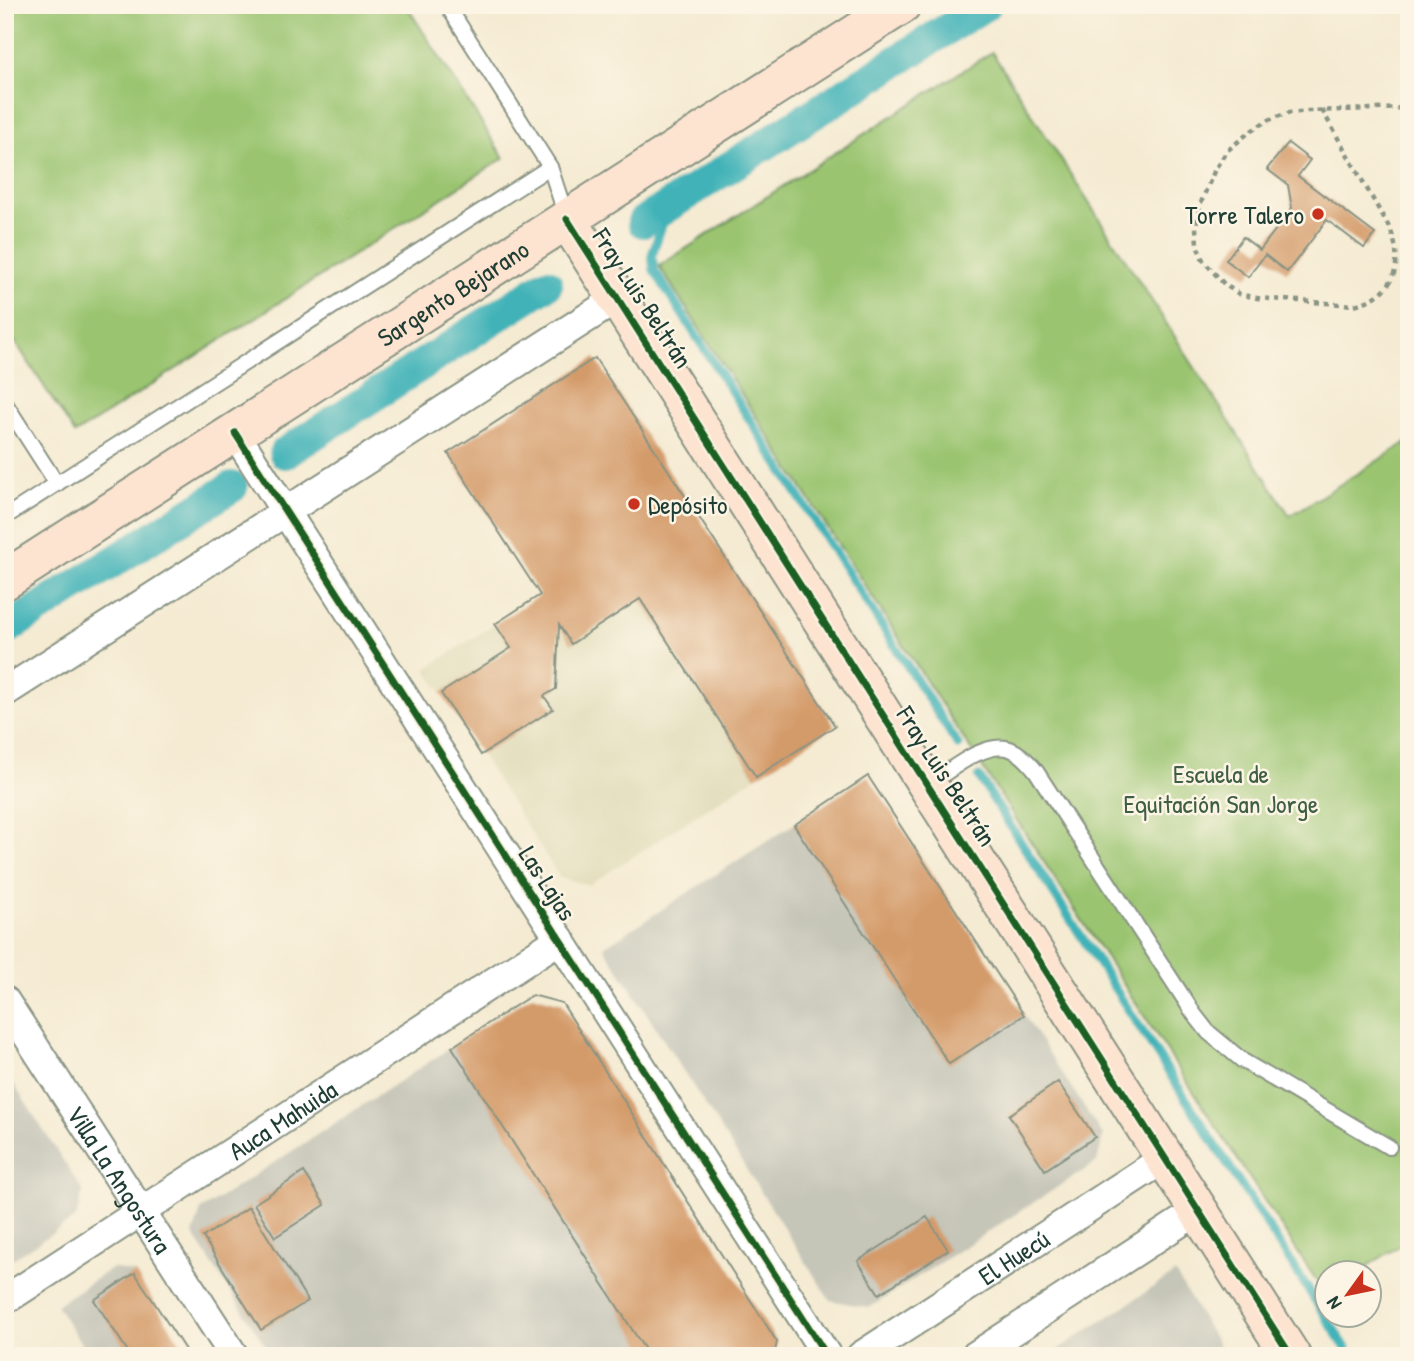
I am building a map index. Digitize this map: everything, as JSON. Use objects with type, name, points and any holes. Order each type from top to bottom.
[{"type":"street","name":"Sargento Bejarano","points":[[5,580],[901,5]]},
{"type":"street","name":"Fray Luis Beltrán","points":[[568,219],[1292,1356]]},
{"type":"street","points":[[5,692],[618,298]]},
{"type":"street","name":"Las Lajas","points":[[234,433],[827,1356]]},
{"type":"street","name":"Auca Mahuida","points":[[5,1300],[559,939]]},
{"type":"street","name":"Villa La Angostura","points":[[5,1001],[234,1356]]},
{"type":"street","name":"El Huecú","points":[[861,1356],[1166,1158]]},
{"type":"street","points":[[975,1356],[1199,1210]]},
{"type":"lane","points":[[447,5],[550,167],[568,219]]},
{"type":"lane","points":[[5,517],[550,167]]},
{"type":"lane","points":[[5,403],[57,484]]},
{"type":"lane","points":[[928,785],[985,750],[1008,748],[1019,754],[1037,771],[1208,1032],[1243,1060],[1389,1147]]},
{"type":"path","points":[[1322,110],[1390,229],[1397,256],[1391,281],[1376,297],[1354,305],[1257,298],[1239,294],[1224,285],[1211,272],[1197,245],[1196,227],[1200,205],[1215,169],[1227,151],[1266,121],[1288,113],[1322,110],[1409,108]]},
{"type":"shaded area","points":[[595,358],[835,726],[589,885],[560,878],[426,669],[539,595],[448,453]]},
{"type":"shaded area","points":[[868,776],[1103,1136],[1097,1162],[869,1308],[830,1300],[604,947]]},
{"type":"shaded area","points":[[532,995],[562,1003],[777,1342],[774,1356],[272,1356],[193,1234],[201,1210]]},
{"type":"shaded area","points":[[5,1071],[83,1191],[76,1218],[5,1264]]},
{"type":"shaded area","points":[[112,1268],[135,1273],[189,1356],[77,1356],[74,1351],[82,1345],[56,1305]]},
{"type":"shaded area","points":[[1175,1273],[1225,1356],[1048,1356]]},
{"type":"green space","points":[[5,5],[406,5],[504,158],[75,434],[5,326]]},
{"type":"green space","name":"Escuela de Equitación San Jorge","points":[[992,52],[1290,516],[1409,441],[1409,1240],[1377,1260],[1312,1260],[1312,1274],[659,266]]},
{"type":"building","name":"Torre Talero","points":[[1288,143],[1310,160],[1298,176],[1375,234],[1364,248],[1327,220],[1287,272],[1265,255],[1248,277],[1226,260],[1243,237],[1260,250],[1292,208],[1288,185],[1267,169]]},
{"type":"building","points":[[595,358],[835,726],[756,777],[640,599],[571,644],[559,625],[556,689],[544,696],[553,709],[481,755],[441,693],[511,648],[495,624],[540,595],[448,453]]},
{"type":"building","points":[[868,776],[1024,1015],[949,1064],[794,825]]},
{"type":"building","points":[[532,995],[562,1003],[777,1342],[774,1356],[649,1356],[452,1047]]},
{"type":"building","points":[[1058,1082],[1095,1137],[1045,1170],[1009,1115]]},
{"type":"building","points":[[304,1172],[325,1205],[275,1237],[254,1204]]},
{"type":"building","points":[[249,1207],[308,1301],[261,1330],[203,1237]]},
{"type":"building","points":[[927,1217],[948,1250],[879,1294],[858,1261]]},
{"type":"building","points":[[135,1273],[189,1356],[131,1356],[94,1300]]},
{"type":"waterway","points":[[643,222],[985,5]]},
{"type":"waterway","points":[[668,207],[652,255],[654,270],[958,745]]},
{"type":"waterway","points":[[285,453],[547,284]]},
{"type":"waterway","points":[[5,630],[232,487]]},
{"type":"waterway","points":[[979,777],[1351,1356]]},
{"type":"cycle path","points":[[567,219],[1291,1356]]},
{"type":"cycle path","points":[[235,433],[827,1356]]},
{"type":"place","name":"Torre Talero","points":[[1318,214]]},
{"type":"place","name":"Depósito","points":[[634,504]]}]
